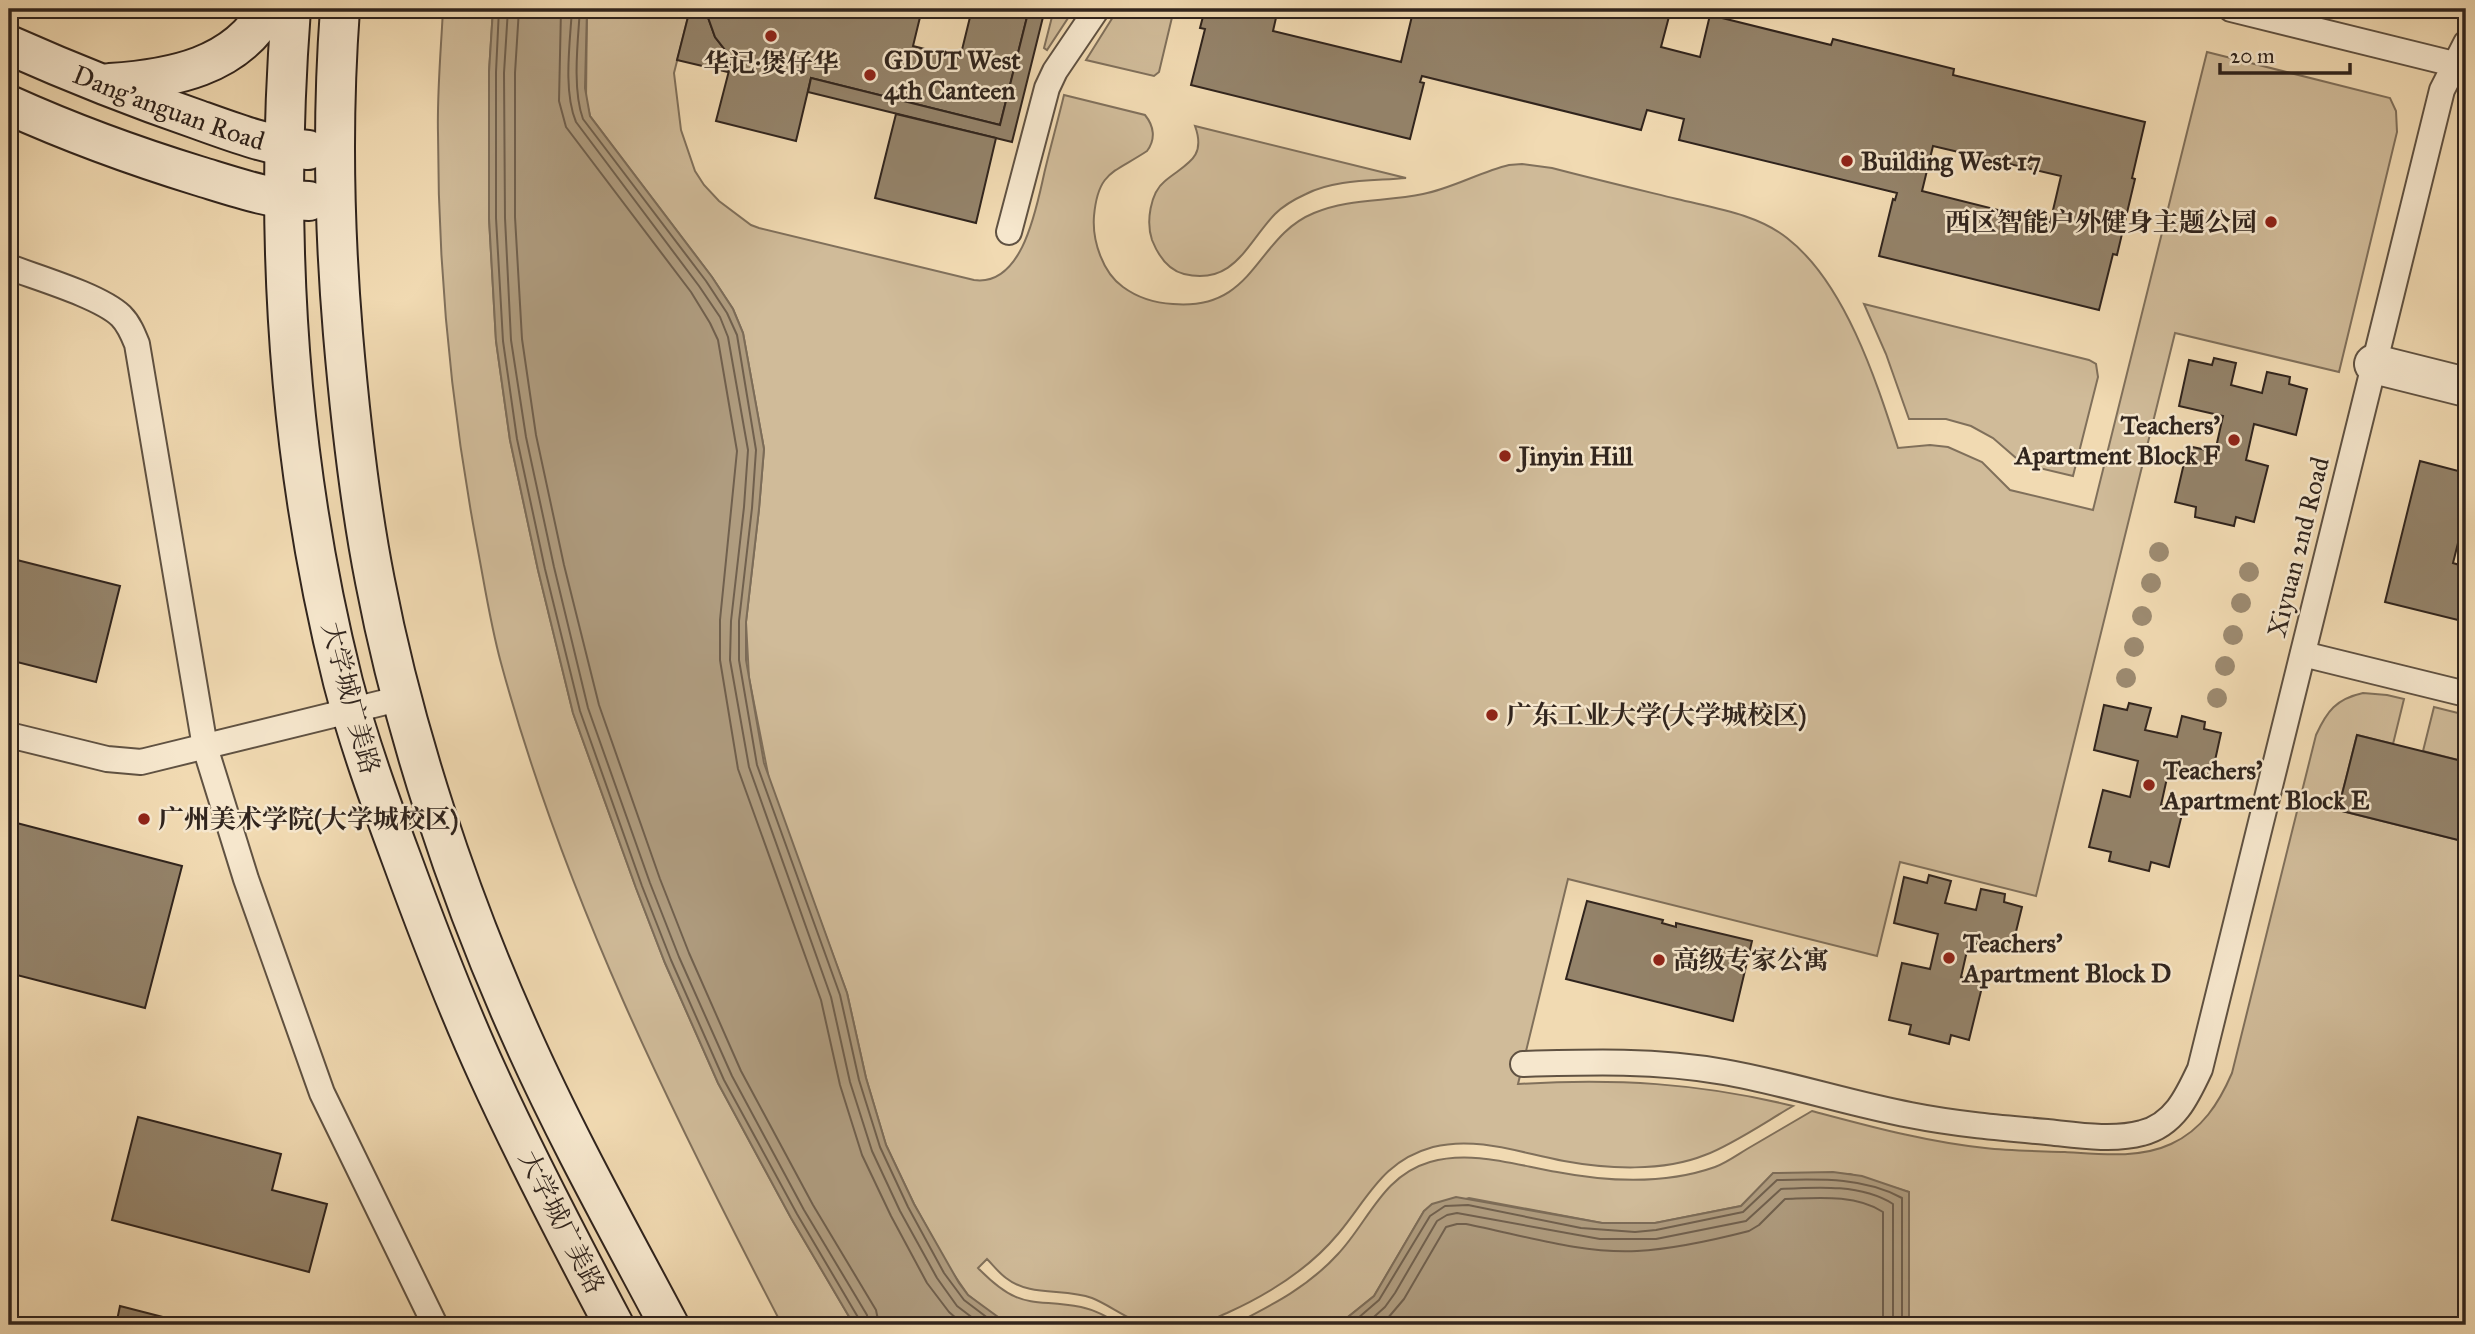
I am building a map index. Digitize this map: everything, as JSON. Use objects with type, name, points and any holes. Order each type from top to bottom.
[{"type":"main road","points":[[98,84],[164,78],[191,71],[220,58],[247,37],[268,9]]},
{"type":"main road","name":"大学城广美路","points":[[291,9],[283,147],[293,384],[320,574],[344,684],[370,774],[449,983],[487,1072],[547,1198],[614,1325]]},
{"type":"main road","name":"大学城广美路","points":[[340,9],[335,201],[347,380],[375,580],[402,698],[447,844],[482,941],[520,1034],[565,1127],[669,1325]]},
{"type":"main road","name":"Dang'anguan Road","points":[[9,45],[98,84],[246,136],[283,147],[335,152]]},
{"type":"main road","name":"Dang'anguan Road","points":[[9,105],[68,132],[235,187],[284,199],[335,201]]},
{"type":"main road","points":[[2374,364],[2466,387]]},
{"type":"lane","points":[[1009,232],[1046,88],[1097,9]]},
{"type":"lane","points":[[2231,9],[2463,59]]},
{"type":"lane","name":"Xiyuan 2nd Road","points":[[1523,1064],[1598,1062],[1722,1071],[1909,1115],[1972,1125],[2120,1136],[2150,1131],[2169,1119],[2186,1099],[2200,1069],[2442,90],[2463,59]]},
{"type":"lane","points":[[9,267],[102,303],[123,318],[131,328],[137,344],[205,747],[275,966],[322,1093],[435,1325]]},
{"type":"lane","points":[[2302,653],[2466,694]]},
{"type":"lane","points":[[9,735],[107,760],[132,763],[402,698]]},
{"type":"shaded area","points":[[443,9],[493,9],[489,72],[489,218],[496,341],[510,440],[573,713],[665,963],[718,1083],[791,1218],[854,1325],[782,1325],[700,1164],[624,1002],[556,835],[527,750],[490,617],[467,490],[453,388],[440,236],[438,102]]},
{"type":"shaded area","points":[[587,9],[690,9],[674,73],[681,130],[695,171],[704,185],[719,201],[751,225],[974,280],[991,279],[1005,271],[1025,240],[1038,203],[1064,95],[1145,115],[1150,124],[1153,137],[1147,151],[1117,169],[1099,190],[1094,226],[1100,256],[1116,281],[1135,294],[1160,302],[1200,303],[1222,296],[1239,285],[1294,224],[1314,213],[1341,205],[1434,191],[1509,165],[1552,168],[1749,217],[1787,238],[1808,257],[1826,280],[1842,306],[1869,364],[1898,448],[1930,445],[1948,447],[1982,462],[2010,490],[2093,510],[2207,52],[2390,98],[2396,111],[2397,132],[2339,372],[2175,333],[2036,896],[1900,862],[1877,956],[1568,879],[1518,1084],[1657,1084],[1724,1092],[1793,1106],[1715,1151],[1671,1164],[1598,1166],[1466,1143],[1433,1147],[1416,1153],[1401,1161],[1378,1182],[1338,1234],[1301,1270],[1258,1298],[1197,1325],[1143,1324],[1092,1298],[1026,1288],[1006,1278],[987,1259],[978,1268],[992,1282],[1016,1297],[1087,1308],[1121,1325],[1009,1325],[968,1295],[950,1269],[914,1204],[886,1145],[866,1078],[847,993],[770,784],[749,678],[746,622],[764,449],[743,333],[733,309],[712,277],[590,116],[586,100]]},
{"type":"shaded area","points":[[1054,9],[1074,9],[1047,50],[1044,48]]},
{"type":"shaded area","points":[[1118,9],[1174,9],[1159,72],[1154,76],[1086,60]]},
{"type":"shaded area","points":[[1195,126],[1406,178],[1342,183],[1317,189],[1290,202],[1275,214],[1247,249],[1227,268],[1215,274],[1201,276],[1184,274],[1168,265],[1157,251],[1150,233],[1150,217],[1153,200],[1160,186],[1192,160],[1196,153],[1198,137]]},
{"type":"shaded area","points":[[1864,304],[2089,360],[2096,364],[2098,377],[2073,476],[2023,464],[1993,438],[1971,426],[1946,419],[1909,419],[1886,354]]},
{"type":"shaded area","points":[[2363,693],[2404,699],[2393,744],[2357,735],[2338,810],[2466,842],[2466,1325],[1909,1325],[1909,1192],[1850,1174],[1774,1173],[1741,1206],[1655,1223],[1602,1223],[1469,1198],[1424,1211],[1374,1296],[1338,1325],[1233,1325],[1289,1294],[1314,1276],[1338,1254],[1388,1189],[1414,1169],[1430,1162],[1477,1158],[1616,1180],[1676,1177],[1715,1167],[1812,1111],[1919,1138],[2005,1150],[2132,1154],[2159,1149],[2182,1138],[2208,1114],[2232,1073],[2316,735],[2334,707]]},
{"type":"shaded area","points":[[2434,707],[2466,715],[2466,762],[2423,751]]},
{"type":"water","points":[[493,9],[587,9],[585,88],[590,116],[712,277],[733,309],[743,333],[764,449],[746,622],[746,660],[764,763],[847,993],[866,1078],[886,1145],[914,1204],[959,1283],[968,1295],[1009,1325],[854,1325],[791,1218],[718,1083],[665,963],[573,713],[510,440],[496,341],[489,218],[489,72]]},
{"type":"water","points":[[1833,1172],[1862,1176],[1909,1192],[1909,1325],[1338,1325],[1374,1296],[1424,1211],[1432,1204],[1456,1197],[1602,1223],[1655,1223],[1741,1206],[1773,1173]]},
{"type":"building","points":[[690,9],[705,9],[715,37],[732,59],[728,72],[677,60]]},
{"type":"building","name":"GDUT West 4th Canteen","points":[[705,9],[922,9],[913,46],[960,58],[972,9],[1029,9],[1000,125],[811,78],[796,141],[716,121],[732,59],[715,37]]},
{"type":"building","points":[[1029,9],[1045,9],[1012,142],[808,92],[811,78],[1000,125]]},
{"type":"building","name":"Building West 17","points":[[1205,9],[1278,9],[1273,31],[1401,62],[1412,16],[1382,9],[1671,9],[1661,47],[1700,57],[1710,15],[1831,45],[1833,39],[1954,69],[1953,75],[2145,122],[2117,255],[2113,254],[2099,310],[1879,256],[1893,199],[1895,200],[1897,193],[1679,140],[1684,119],[1647,110],[1641,130],[1422,76],[1420,82],[1424,83],[1410,139],[1191,85],[1205,29],[1200,28]],"holes":[[[1933,146],[2061,176],[2050,223],[1922,191]]]},
{"type":"building","points":[[896,114],[996,138],[976,223],[875,198]]},
{"type":"building","points":[[2466,272],[2466,301],[2459,299]]},
{"type":"building","name":"Teachers' Apartment Block F","points":[[2214,358],[2236,363],[2231,385],[2262,393],[2267,372],[2290,377],[2289,384],[2307,389],[2296,435],[2254,424],[2246,460],[2268,466],[2254,522],[2236,517],[2234,526],[2195,517],[2196,507],[2175,502],[2188,446],[2215,452],[2223,416],[2179,406],[2189,360],[2212,365]]},
{"type":"building","points":[[2420,461],[2466,473],[2466,528],[2462,527],[2453,563],[2466,567],[2466,622],[2385,602]]},
{"type":"building","points":[[9,558],[120,586],[96,682],[9,660]]},
{"type":"building","name":"Teachers' Apartment Block E","points":[[2129,703],[2151,708],[2145,730],[2177,737],[2182,716],[2205,722],[2204,729],[2221,733],[2211,779],[2169,769],[2161,805],[2183,810],[2169,867],[2151,862],[2149,871],[2109,861],[2111,852],[2089,847],[2103,790],[2130,797],[2138,761],[2094,750],[2104,705],[2127,710]]},
{"type":"building","points":[[2357,735],[2466,762],[2466,842],[2338,810]]},
{"type":"building","points":[[9,821],[182,866],[145,1008],[9,973]]},
{"type":"building","name":"Teachers' Apartment Block D","points":[[1929,875],[1951,881],[1945,903],[1976,910],[1981,889],[2005,894],[2004,902],[2022,907],[2011,952],[1969,942],[1961,977],[1983,983],[1969,1040],[1951,1035],[1949,1044],[1909,1034],[1911,1025],[1889,1020],[1902,963],[1930,969],[1938,934],[1894,923],[1904,877],[1927,883]]},
{"type":"building","name":"高级专家公寓","points":[[1587,901],[1663,920],[1662,923],[1676,927],[1676,923],[1752,941],[1733,1021],[1566,979]]},
{"type":"building","points":[[138,1117],[281,1154],[272,1190],[327,1204],[309,1272],[112,1220]]},
{"type":"building","points":[[120,1306],[194,1325],[116,1325]]},
{"type":"place","name":"华记·煲仔华","points":[[771,36]]},
{"type":"place","name":"GDUT West 4th Canteen","points":[[870,75]]},
{"type":"place","name":"Building West 17","points":[[1847,161]]},
{"type":"place","name":"西区智能户外健身主题公园","points":[[2271,222]]},
{"type":"place","name":"Teachers' Apartment Block F","points":[[2234,440]]},
{"type":"place","name":"Jinyin Hill","points":[[1505,456]]},
{"type":"place","name":"广东工业大学(大学城校区)","points":[[1492,715]]},
{"type":"place","name":"Teachers' Apartment Block E","points":[[2149,785]]},
{"type":"place","name":"广州美术学院(大学城校区)","points":[[144,819]]},
{"type":"place","name":"Teachers' Apartment Block D","points":[[1949,958]]},
{"type":"place","name":"高级专家公寓","points":[[1659,960]]}]
